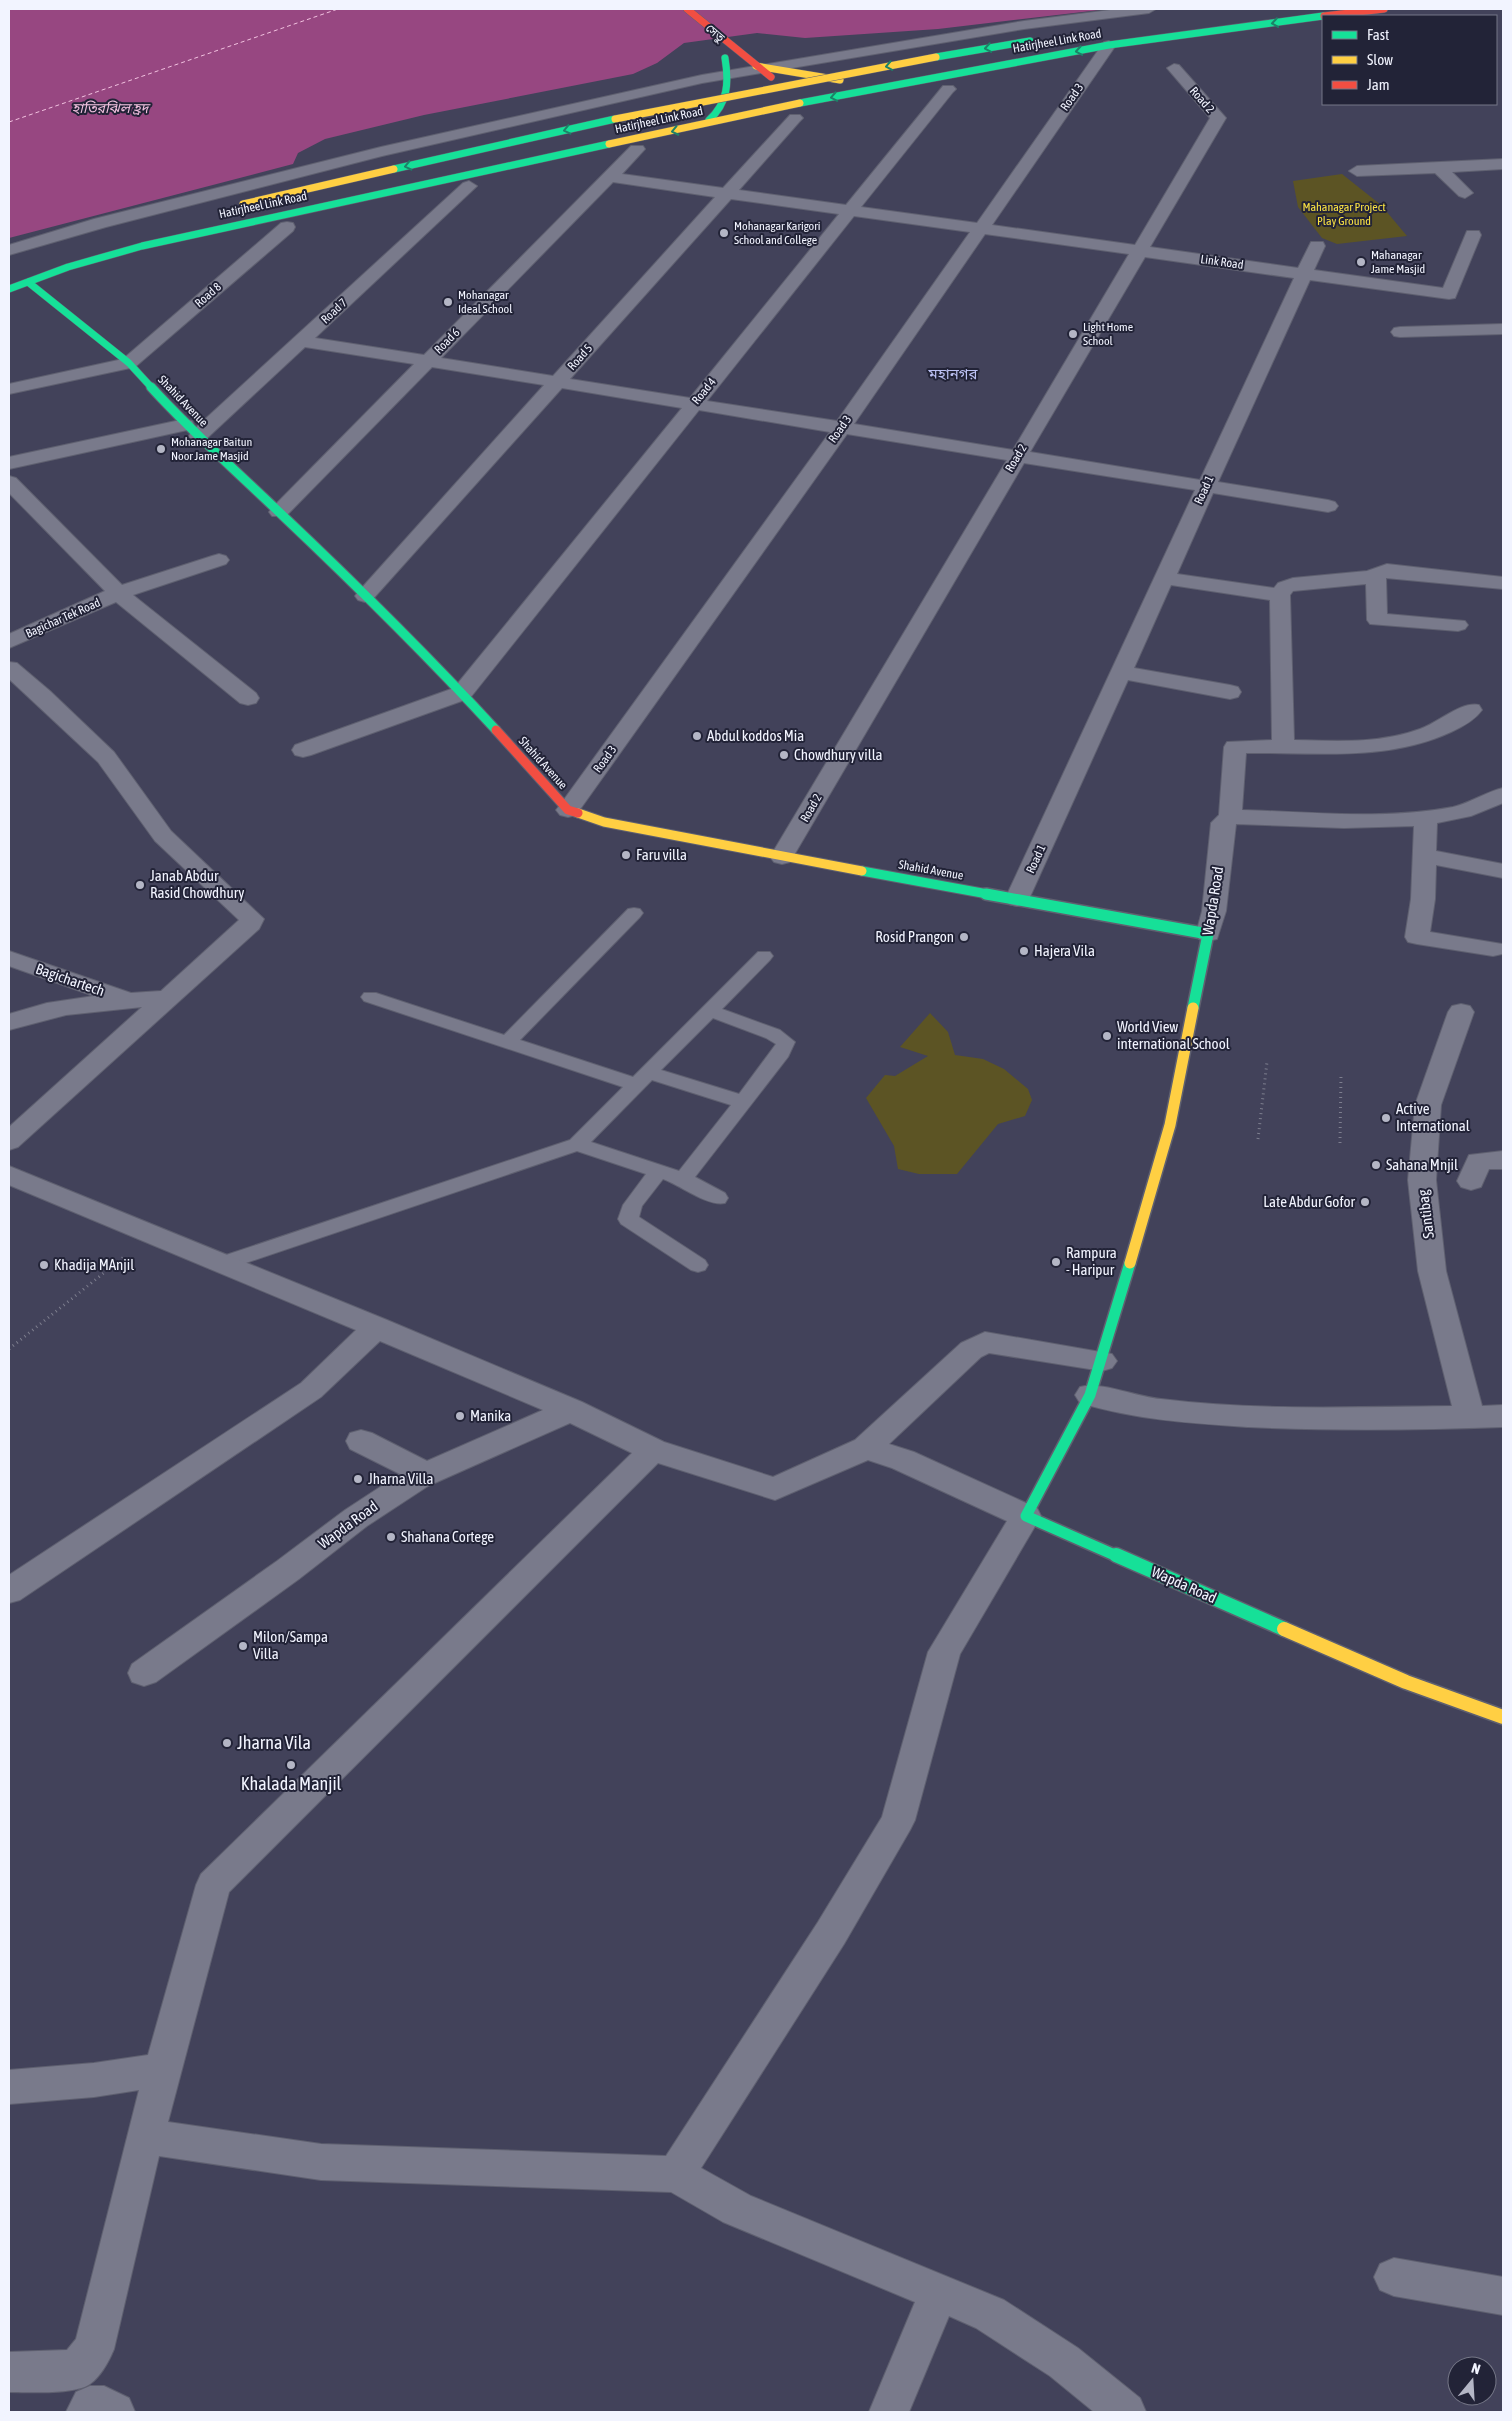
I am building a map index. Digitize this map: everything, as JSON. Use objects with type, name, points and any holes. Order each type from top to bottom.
[{"type":"main road","points":[[687,9],[745,56],[752,70],[788,112]]},
{"type":"main road","name":"Hatirjheel Link Road","points":[[1333,15],[1384,9]]},
{"type":"main road","name":"Hatirjheel Link Road","points":[[9,289],[68,267],[142,246],[699,125],[788,112],[809,102],[912,81],[1109,46],[1322,16]]},
{"type":"main road","points":[[228,208],[614,119],[936,57],[1042,39]]},
{"type":"main road","points":[[721,55],[809,102]]},
{"type":"main road","points":[[752,70],[868,83],[912,81]]},
{"type":"main road","points":[[699,125],[714,118],[752,70]]},
{"type":"main road","name":"Shahid Avenue","points":[[28,282],[128,363],[192,430],[279,512],[462,693],[568,810],[604,822],[782,857],[1208,934]]},
{"type":"main road","name":"Wapda Road","points":[[1208,934],[1170,1125],[1102,1361],[1090,1395],[1026,1516],[1406,1682],[1503,1717]]},
{"type":"street","points":[[9,250],[100,223],[381,152],[692,81],[1006,28],[1149,9]]},
{"type":"street","name":"Road 3","points":[[568,810],[842,428],[1109,46]]},
{"type":"street","name":"Road 2","points":[[782,857],[1218,118],[1174,68]]},
{"type":"street","name":"Road 4","points":[[462,693],[948,90]]},
{"type":"street","name":"Road 5","points":[[365,596],[727,193],[788,112]]},
{"type":"street","name":"Road 6","points":[[279,512],[636,149]]},
{"type":"street","points":[[1358,171],[1503,164]]},
{"type":"street","points":[[1439,168],[1465,194]]},
{"type":"street","name":"Link Road","points":[[610,177],[1304,273]]},
{"type":"street","name":"Road 7","points":[[192,430],[302,341],[468,186]]},
{"type":"street","name":"Road 8","points":[[128,363],[286,227]]},
{"type":"street","points":[[1304,273],[1449,294],[1473,235]]},
{"type":"street","name":"Road 1","points":[[1017,899],[1317,246]]},
{"type":"street","points":[[1400,332],[1503,329]]},
{"type":"street","points":[[302,341],[1328,506]]},
{"type":"street","points":[[9,389],[128,363]]},
{"type":"street","points":[[9,462],[192,430]]},
{"type":"street","points":[[9,482],[16,501],[118,593],[248,698]]},
{"type":"street","name":"Bagichar Tek Road","points":[[9,642],[118,593],[219,560]]},
{"type":"street","points":[[1471,710],[1459,720],[1439,731],[1388,744],[1344,748],[1283,746],[1280,595],[1285,587],[1293,584],[1376,574],[1387,570],[1503,583]]},
{"type":"street","points":[[1376,574],[1377,620],[1458,625]]},
{"type":"street","points":[[1164,578],[1280,595]]},
{"type":"street","points":[[9,668],[42,696],[106,757],[163,836],[252,919],[250,924],[9,1141]]},
{"type":"street","points":[[1121,672],[1230,692]]},
{"type":"street","points":[[303,750],[462,693]]},
{"type":"street","name":"Wapda Road","points":[[1208,934],[1214,911],[1223,823],[1230,817],[1235,747],[1283,746]]},
{"type":"street","points":[[1230,817],[1390,820],[1457,813],[1482,806],[1503,795]]},
{"type":"street","points":[[1426,816],[1423,899],[1417,937],[1493,949]]},
{"type":"street","points":[[1424,856],[1503,871]]},
{"type":"street","name":"Bagichartech","points":[[9,958],[132,1001]]},
{"type":"street","name":"Bagichartech","points":[[9,1022],[32,1013],[85,1005],[166,998]]},
{"type":"street","name":"Santibag","points":[[1462,1012],[1428,1105],[1422,1180],[1432,1271],[1470,1416]]},
{"type":"street","points":[[1471,1181],[1479,1161],[1503,1160]]},
{"type":"street","points":[[9,1175],[224,1262],[377,1327],[571,1410],[653,1450],[775,1489],[866,1448],[971,1350],[985,1342],[1102,1361]]},
{"type":"street","points":[[9,1591],[311,1390],[377,1327]]},
{"type":"street","points":[[1090,1395],[1143,1408],[1175,1412],[1304,1419],[1503,1416]]},
{"type":"street","name":"Wapda Road","points":[[144,1673],[288,1570],[356,1518],[424,1474],[571,1410]]},
{"type":"street","points":[[362,1441],[424,1474]]},
{"type":"street","name":"Wapda Road","points":[[866,1448],[903,1460],[1026,1516]]},
{"type":"street","points":[[9,2372],[76,2370],[94,2349],[145,2136],[213,1885],[653,1450]]},
{"type":"street","points":[[676,2174],[831,1933],[898,1820],[944,1652],[1026,1516]]},
{"type":"street","points":[[9,2087],[94,2080],[163,2070]]},
{"type":"street","points":[[145,2136],[321,2162],[676,2174],[737,2209],[938,2295],[990,2314],[1064,2362],[1126,2412]]},
{"type":"street","points":[[1394,2277],[1503,2296]]},
{"type":"street","points":[[889,2412],[938,2295]]},
{"type":"street","points":[[86,2412],[90,2406],[104,2406],[115,2412]]},
{"type":"lane","points":[[507,1042],[634,913]]},
{"type":"lane","points":[[224,1262],[578,1144],[764,956]]},
{"type":"lane","points":[[370,997],[507,1042],[644,1079],[742,1102]]},
{"type":"lane","points":[[683,1179],[781,1053],[786,1042],[773,1034],[710,1011]]},
{"type":"lane","points":[[578,1144],[683,1179],[718,1198]]},
{"type":"lane","points":[[658,1170],[633,1205],[628,1220],[698,1265]]},
{"type":"path","points":[[1258,1139],[1267,1062]]},
{"type":"path","points":[[1340,1143],[1341,1074]]},
{"type":"path","points":[[9,1349],[152,1234]]},
{"type":"green space","name":"Mahanagar Project Play Ground","points":[[1342,174],[1381,205],[1407,236],[1337,244],[1322,238],[1298,207],[1293,181]]},
{"type":"green space","points":[[930,1013],[948,1032],[955,1055],[983,1059],[1004,1069],[1028,1089],[1032,1100],[1025,1116],[998,1124],[957,1174],[919,1174],[898,1169],[894,1146],[866,1098],[885,1075],[895,1076],[928,1056],[900,1047]]},
{"type":"water","name":"হাতিরঝিল হ্রদ","points":[[9,9],[1108,9],[938,29],[805,38],[757,33],[684,43],[657,63],[633,74],[424,115],[325,139],[298,153],[293,164],[9,238]]},
{"type":"ferry route","points":[[9,122],[338,9]]},
{"type":"traffic: fast","points":[[800,103],[1109,45],[1322,16]]},
{"type":"traffic: fast","points":[[936,57],[1030,41]]},
{"type":"traffic: fast","points":[[709,120],[716,114],[724,100],[727,83],[725,58]]},
{"type":"traffic: fast","points":[[394,169],[615,119]]},
{"type":"traffic: fast","points":[[9,289],[68,267],[142,246],[609,144]]},
{"type":"traffic: fast","points":[[28,282],[129,363],[185,425],[279,512],[462,693],[496,730]]},
{"type":"traffic: fast","points":[[862,871],[1208,934],[1193,1008]]},
{"type":"traffic: fast","points":[[1130,1263],[1090,1395],[1026,1516],[1284,1629]]},
{"type":"traffic: slow","points":[[615,119],[936,57]]},
{"type":"traffic: slow","points":[[756,66],[840,80]]},
{"type":"traffic: slow","points":[[609,144],[800,103]]},
{"type":"traffic: slow","points":[[243,204],[394,169]]},
{"type":"traffic: slow","points":[[578,813],[604,822],[862,871]]},
{"type":"traffic: slow","points":[[1130,1263],[1170,1125],[1193,1008]]},
{"type":"traffic: slow","points":[[1284,1629],[1406,1682],[1503,1717]]},
{"type":"traffic: jam","points":[[687,9],[771,77]]},
{"type":"traffic: jam","points":[[1333,15],[1384,9]]},
{"type":"traffic: jam","points":[[496,730],[568,810],[578,813]]},
{"type":"place","name":"Mohanagar Karigori School and College","points":[[724,233]]},
{"type":"place","name":"Mahanagar Jame Masjid","points":[[1361,262]]},
{"type":"place","name":"Mohanagar Ideal School","points":[[448,302]]},
{"type":"place","name":"Light Home School","points":[[1073,334]]},
{"type":"place","name":"Mohanagar Baitun Noor Jame Masjid","points":[[161,449]]},
{"type":"place","name":"Abdul koddos Mia","points":[[697,736]]},
{"type":"place","name":"Chowdhury villa","points":[[784,755]]},
{"type":"place","name":"Faru villa","points":[[626,855]]},
{"type":"place","name":"Janab Abdur Rasid Chowdhury","points":[[140,885]]},
{"type":"place","name":"Rosid Prangon","points":[[964,937]]},
{"type":"place","name":"Hajera Vila","points":[[1024,951]]},
{"type":"place","name":"World View international School","points":[[1107,1036]]},
{"type":"place","name":"Active International","points":[[1386,1118]]},
{"type":"place","name":"Sahana Mnjil","points":[[1376,1165]]},
{"type":"place","name":"Late Abdur Gofor","points":[[1365,1202]]},
{"type":"place","name":"Rampura - Haripur","points":[[1056,1262]]},
{"type":"place","name":"Khadija MAnjil","points":[[44,1265]]},
{"type":"place","name":"Manika","points":[[460,1416]]},
{"type":"place","name":"Jharna Villa","points":[[358,1479]]},
{"type":"place","name":"Shahana Cortege","points":[[391,1537]]},
{"type":"place","name":"Milon/Sampa Villa","points":[[243,1646]]},
{"type":"place","name":"Jharna Vila","points":[[227,1743]]},
{"type":"place","name":"Khalada Manjil","points":[[291,1765]]},
{"type":"district","name":"মহানগর","points":[[953,374]]}]
